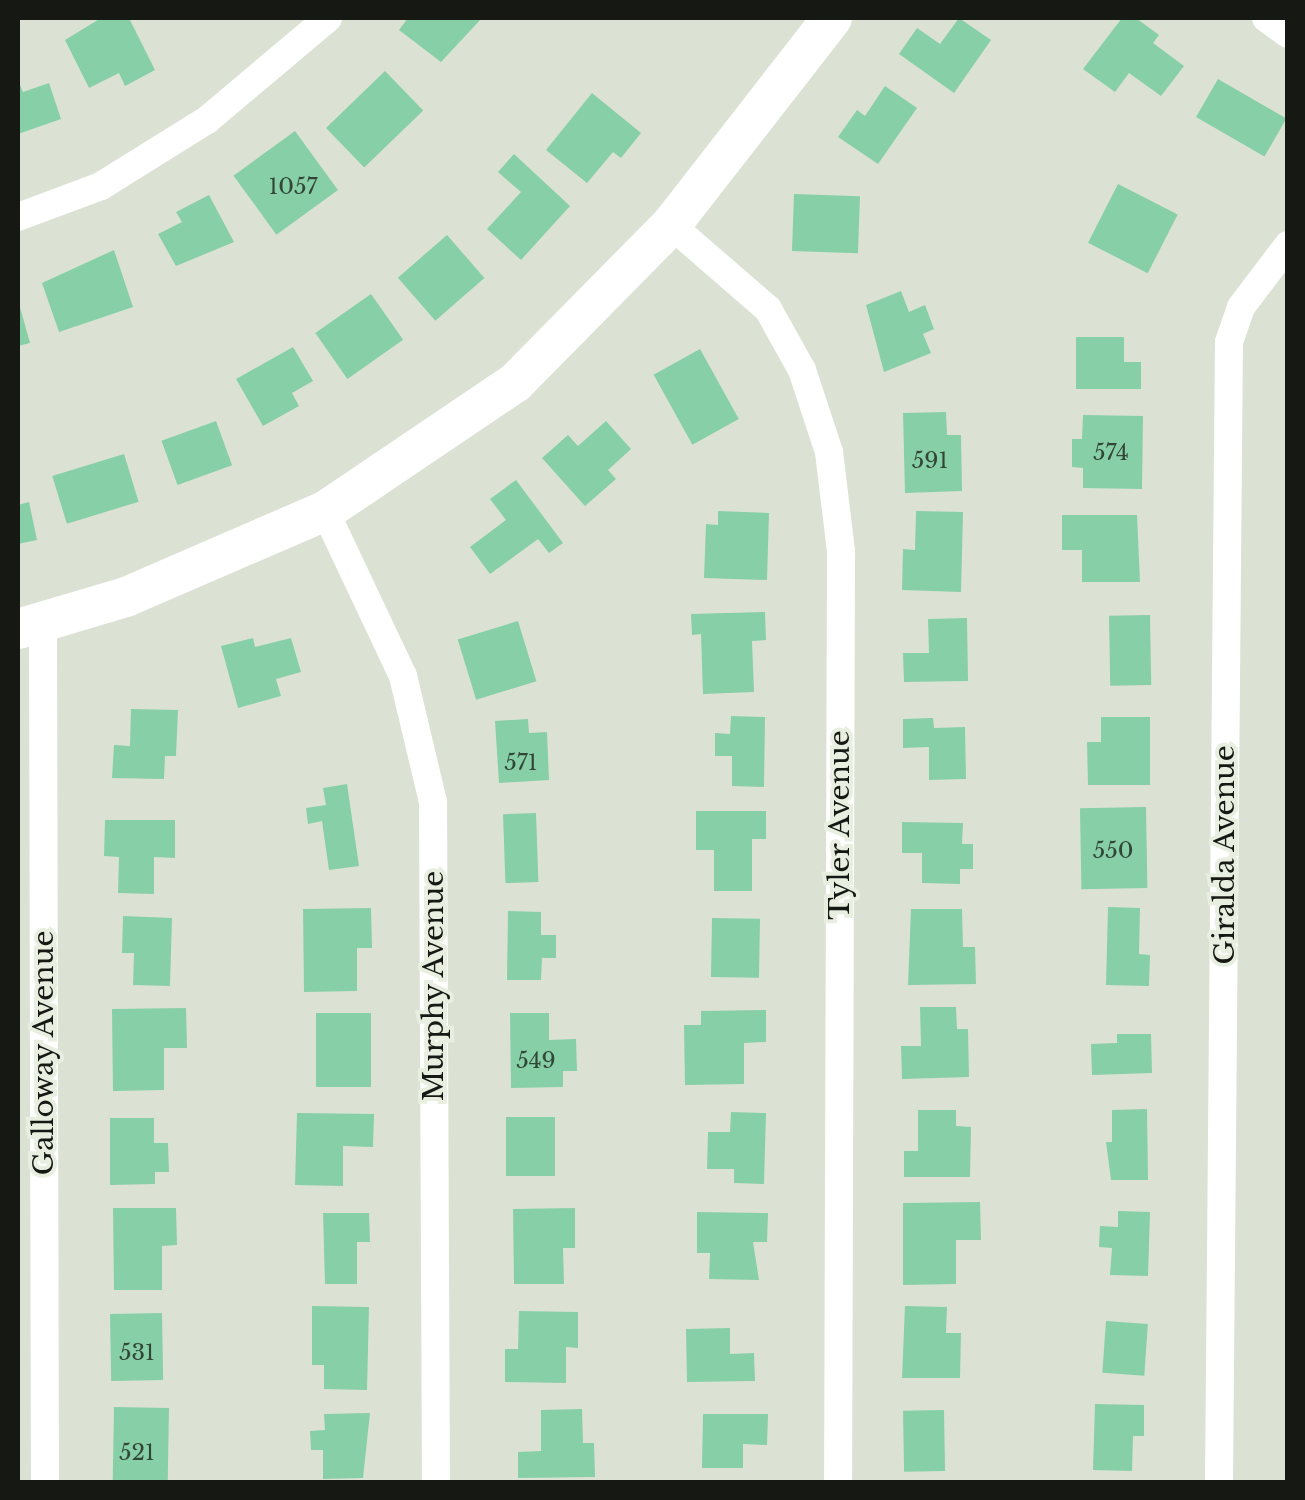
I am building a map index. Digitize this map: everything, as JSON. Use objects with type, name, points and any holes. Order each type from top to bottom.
[{"type":"main road","points":[[30,627],[249,548],[326,510],[515,383],[671,224],[832,18]]},
{"type":"street","points":[[18,217],[101,186],[207,120],[328,18]]},
{"type":"street","points":[[1266,18],[1288,34]]},
{"type":"street","name":"Tyler Avenue","points":[[671,224],[768,310],[802,370],[829,452],[841,550],[838,1482]]},
{"type":"street","name":"Giralda Avenue","points":[[1219,1482],[1229,342],[1241,307],[1288,245]]},
{"type":"street","name":"Murphy Avenue","points":[[326,510],[402,676],[433,802],[436,1482]]},
{"type":"street","name":"Galloway Avenue","points":[[30,627],[45,1482]]},
{"type":"building","points":[[101,18],[129,18],[155,70],[125,86],[119,73],[89,88],[65,40]]},
{"type":"building","points":[[408,18],[482,18],[441,62],[399,30]]},
{"type":"building","points":[[959,18],[991,40],[954,93],[899,54],[917,28],[940,44]]},
{"type":"building","points":[[1122,18],[1136,18],[1159,35],[1153,43],[1184,66],[1161,96],[1129,73],[1115,92],[1083,69]]},
{"type":"building","points":[[385,71],[423,111],[364,168],[326,128]]},
{"type":"building","points":[[1218,79],[1286,118],[1264,157],[1196,117]]},
{"type":"building","points":[[18,80],[23,92],[49,83],[61,119],[18,134]]},
{"type":"building","points":[[885,86],[917,108],[878,164],[838,137],[857,110],[865,116]]},
{"type":"building","points":[[592,93],[641,133],[621,158],[613,152],[587,183],[546,150]]},
{"type":"building","points":[[295,131],[338,190],[276,235],[234,176]]},
{"type":"building","points":[[514,154],[570,206],[521,260],[487,229],[521,192],[498,172]]},
{"type":"building","points":[[1118,184],[1178,214],[1148,273],[1088,243]]},
{"type":"building","points":[[794,194],[860,196],[858,253],[792,251]]},
{"type":"building","points":[[209,195],[234,242],[176,266],[158,234],[182,222],[176,212]]},
{"type":"building","points":[[447,235],[484,278],[435,321],[398,278]]},
{"type":"building","points":[[114,250],[133,307],[59,332],[42,283]]},
{"type":"building","points":[[901,291],[909,312],[925,305],[934,329],[923,334],[931,353],[884,372],[866,305]]},
{"type":"building","points":[[371,294],[403,340],[347,379],[315,333]]},
{"type":"building","points":[[18,300],[30,343],[18,346]]},
{"type":"building","points":[[1076,337],[1124,337],[1124,362],[1141,362],[1141,389],[1076,389]]},
{"type":"building","points":[[293,347],[313,381],[292,393],[299,406],[263,426],[236,379]]},
{"type":"building","points":[[700,349],[739,419],[692,445],[654,375]]},
{"type":"building","points":[[946,412],[947,435],[961,435],[962,491],[905,493],[903,413]]},
{"type":"building","points":[[1083,415],[1143,416],[1142,489],[1083,488],[1083,468],[1072,467],[1072,439],[1082,439]]},
{"type":"building","points":[[216,421],[232,465],[178,485],[161,441]]},
{"type":"building","points":[[606,421],[631,449],[608,470],[616,479],[585,506],[542,458],[568,435],[578,446]]},
{"type":"building","points":[[124,454],[139,502],[67,524],[52,476]]},
{"type":"building","points":[[516,480],[563,543],[549,553],[538,539],[490,574],[470,547],[506,520],[490,499]]},
{"type":"building","points":[[29,502],[37,540],[18,544],[18,505]]},
{"type":"building","points":[[718,511],[769,513],[767,580],[704,578],[706,524],[718,525]]},
{"type":"building","points":[[916,511],[963,512],[961,592],[902,590],[903,549],[915,550]]},
{"type":"building","points":[[1062,515],[1137,515],[1140,582],[1082,582],[1082,550],[1062,550]]},
{"type":"building","points":[[765,612],[766,640],[752,641],[754,692],[703,694],[701,634],[692,635],[691,614]]},
{"type":"building","points":[[1150,615],[1151,685],[1110,686],[1109,616]]},
{"type":"building","points":[[967,618],[968,681],[904,682],[903,653],[929,653],[928,619]]},
{"type":"building","points":[[518,621],[536,681],[476,700],[458,639]]},
{"type":"building","points":[[253,638],[255,647],[291,638],[301,672],[276,679],[281,696],[238,708],[221,646]]},
{"type":"building","points":[[131,709],[178,710],[176,756],[165,756],[164,779],[112,778],[114,745],[130,746]]},
{"type":"building","points":[[731,716],[765,717],[764,787],[732,786],[732,756],[715,756],[715,733],[730,734]]},
{"type":"building","points":[[1101,717],[1150,717],[1150,785],[1088,785],[1087,742],[1101,742]]},
{"type":"building","points":[[933,718],[934,728],[965,727],[966,779],[929,780],[929,747],[903,748],[903,719]]},
{"type":"building","points":[[528,719],[529,733],[547,732],[549,780],[499,783],[495,721]]},
{"type":"building","points":[[347,784],[359,866],[329,870],[322,821],[308,824],[306,808],[326,805],[323,788]]},
{"type":"building","points":[[1146,807],[1147,888],[1081,889],[1080,808]]},
{"type":"building","points":[[696,811],[766,811],[766,839],[752,839],[752,891],[714,891],[714,850],[696,850]]},
{"type":"building","points":[[536,813],[538,882],[505,883],[503,814]]},
{"type":"building","points":[[105,820],[175,820],[175,858],[154,857],[154,894],[118,893],[119,857],[104,856]]},
{"type":"building","points":[[902,822],[963,823],[962,844],[973,844],[973,869],[960,869],[960,884],[922,883],[922,853],[902,853]]},
{"type":"building","points":[[1108,907],[1140,908],[1139,954],[1150,955],[1149,986],[1106,985]]},
{"type":"building","points":[[371,908],[372,948],[357,948],[357,991],[304,992],[303,909]]},
{"type":"building","points":[[911,909],[962,909],[963,947],[975,947],[976,984],[908,985]]},
{"type":"building","points":[[508,911],[541,912],[541,935],[556,935],[556,958],[542,958],[541,980],[507,980]]},
{"type":"building","points":[[123,916],[172,918],[170,986],[133,985],[134,953],[122,953]]},
{"type":"building","points":[[712,918],[760,919],[759,978],[711,977]]},
{"type":"building","points":[[920,1007],[956,1007],[957,1029],[968,1029],[969,1077],[902,1079],[901,1046],[921,1046]]},
{"type":"building","points":[[186,1008],[187,1048],[164,1048],[164,1090],[113,1091],[112,1009]]},
{"type":"building","points":[[766,1010],[766,1042],[744,1043],[744,1084],[685,1085],[684,1025],[701,1025],[701,1011]]},
{"type":"building","points":[[316,1013],[371,1013],[371,1087],[316,1087]]},
{"type":"building","points":[[510,1013],[549,1013],[549,1040],[576,1039],[577,1071],[563,1071],[563,1087],[511,1088]]},
{"type":"building","points":[[1117,1034],[1151,1034],[1152,1073],[1092,1075],[1091,1044],[1117,1043]]},
{"type":"building","points":[[1147,1109],[1148,1180],[1111,1180],[1106,1142],[1112,1142],[1112,1110]]},
{"type":"building","points":[[918,1110],[956,1110],[956,1126],[971,1127],[970,1177],[904,1177],[904,1151],[918,1151]]},
{"type":"building","points":[[731,1112],[766,1113],[764,1184],[734,1183],[734,1169],[707,1169],[708,1132],[730,1132]]},
{"type":"building","points":[[297,1113],[374,1114],[373,1147],[343,1146],[343,1186],[295,1185]]},
{"type":"building","points":[[506,1117],[555,1117],[555,1176],[506,1176]]},
{"type":"building","points":[[110,1118],[154,1118],[154,1143],[168,1143],[169,1172],[155,1172],[155,1184],[110,1185]]},
{"type":"building","points":[[980,1202],[981,1240],[956,1240],[956,1284],[903,1285],[903,1203]]},
{"type":"building","points":[[113,1208],[176,1208],[177,1245],[162,1246],[162,1290],[114,1290]]},
{"type":"building","points":[[575,1208],[575,1248],[563,1248],[564,1284],[514,1284],[513,1209]]},
{"type":"building","points":[[1118,1211],[1150,1212],[1148,1276],[1110,1275],[1112,1248],[1099,1247],[1100,1226],[1118,1227]]},
{"type":"building","points":[[697,1212],[768,1213],[767,1242],[753,1242],[759,1280],[709,1279],[710,1253],[697,1253]]},
{"type":"building","points":[[323,1213],[369,1213],[370,1242],[357,1242],[357,1284],[325,1284]]},
{"type":"building","points":[[312,1306],[369,1307],[367,1390],[324,1389],[324,1365],[312,1365]]},
{"type":"building","points":[[905,1306],[947,1307],[946,1333],[961,1333],[960,1378],[902,1378]]},
{"type":"building","points":[[519,1311],[578,1312],[578,1348],[566,1347],[566,1383],[505,1382],[505,1349],[518,1349]]},
{"type":"building","points":[[162,1313],[163,1380],[111,1381],[110,1314]]},
{"type":"building","points":[[1106,1321],[1148,1324],[1144,1376],[1102,1373]]},
{"type":"building","points":[[730,1328],[730,1354],[754,1353],[755,1381],[687,1382],[686,1329]]},
{"type":"building","points":[[1095,1404],[1144,1405],[1144,1436],[1133,1436],[1132,1471],[1093,1470]]},
{"type":"building","points":[[114,1407],[169,1408],[168,1482],[113,1482]]},
{"type":"building","points":[[582,1409],[583,1443],[594,1443],[595,1477],[518,1478],[518,1452],[541,1451],[541,1410]]},
{"type":"building","points":[[944,1410],[945,1471],[904,1472],[903,1411]]},
{"type":"building","points":[[370,1413],[363,1478],[323,1479],[323,1450],[311,1450],[310,1431],[325,1430],[324,1414]]},
{"type":"building","points":[[703,1414],[768,1414],[767,1445],[743,1444],[743,1468],[702,1468]]}]
